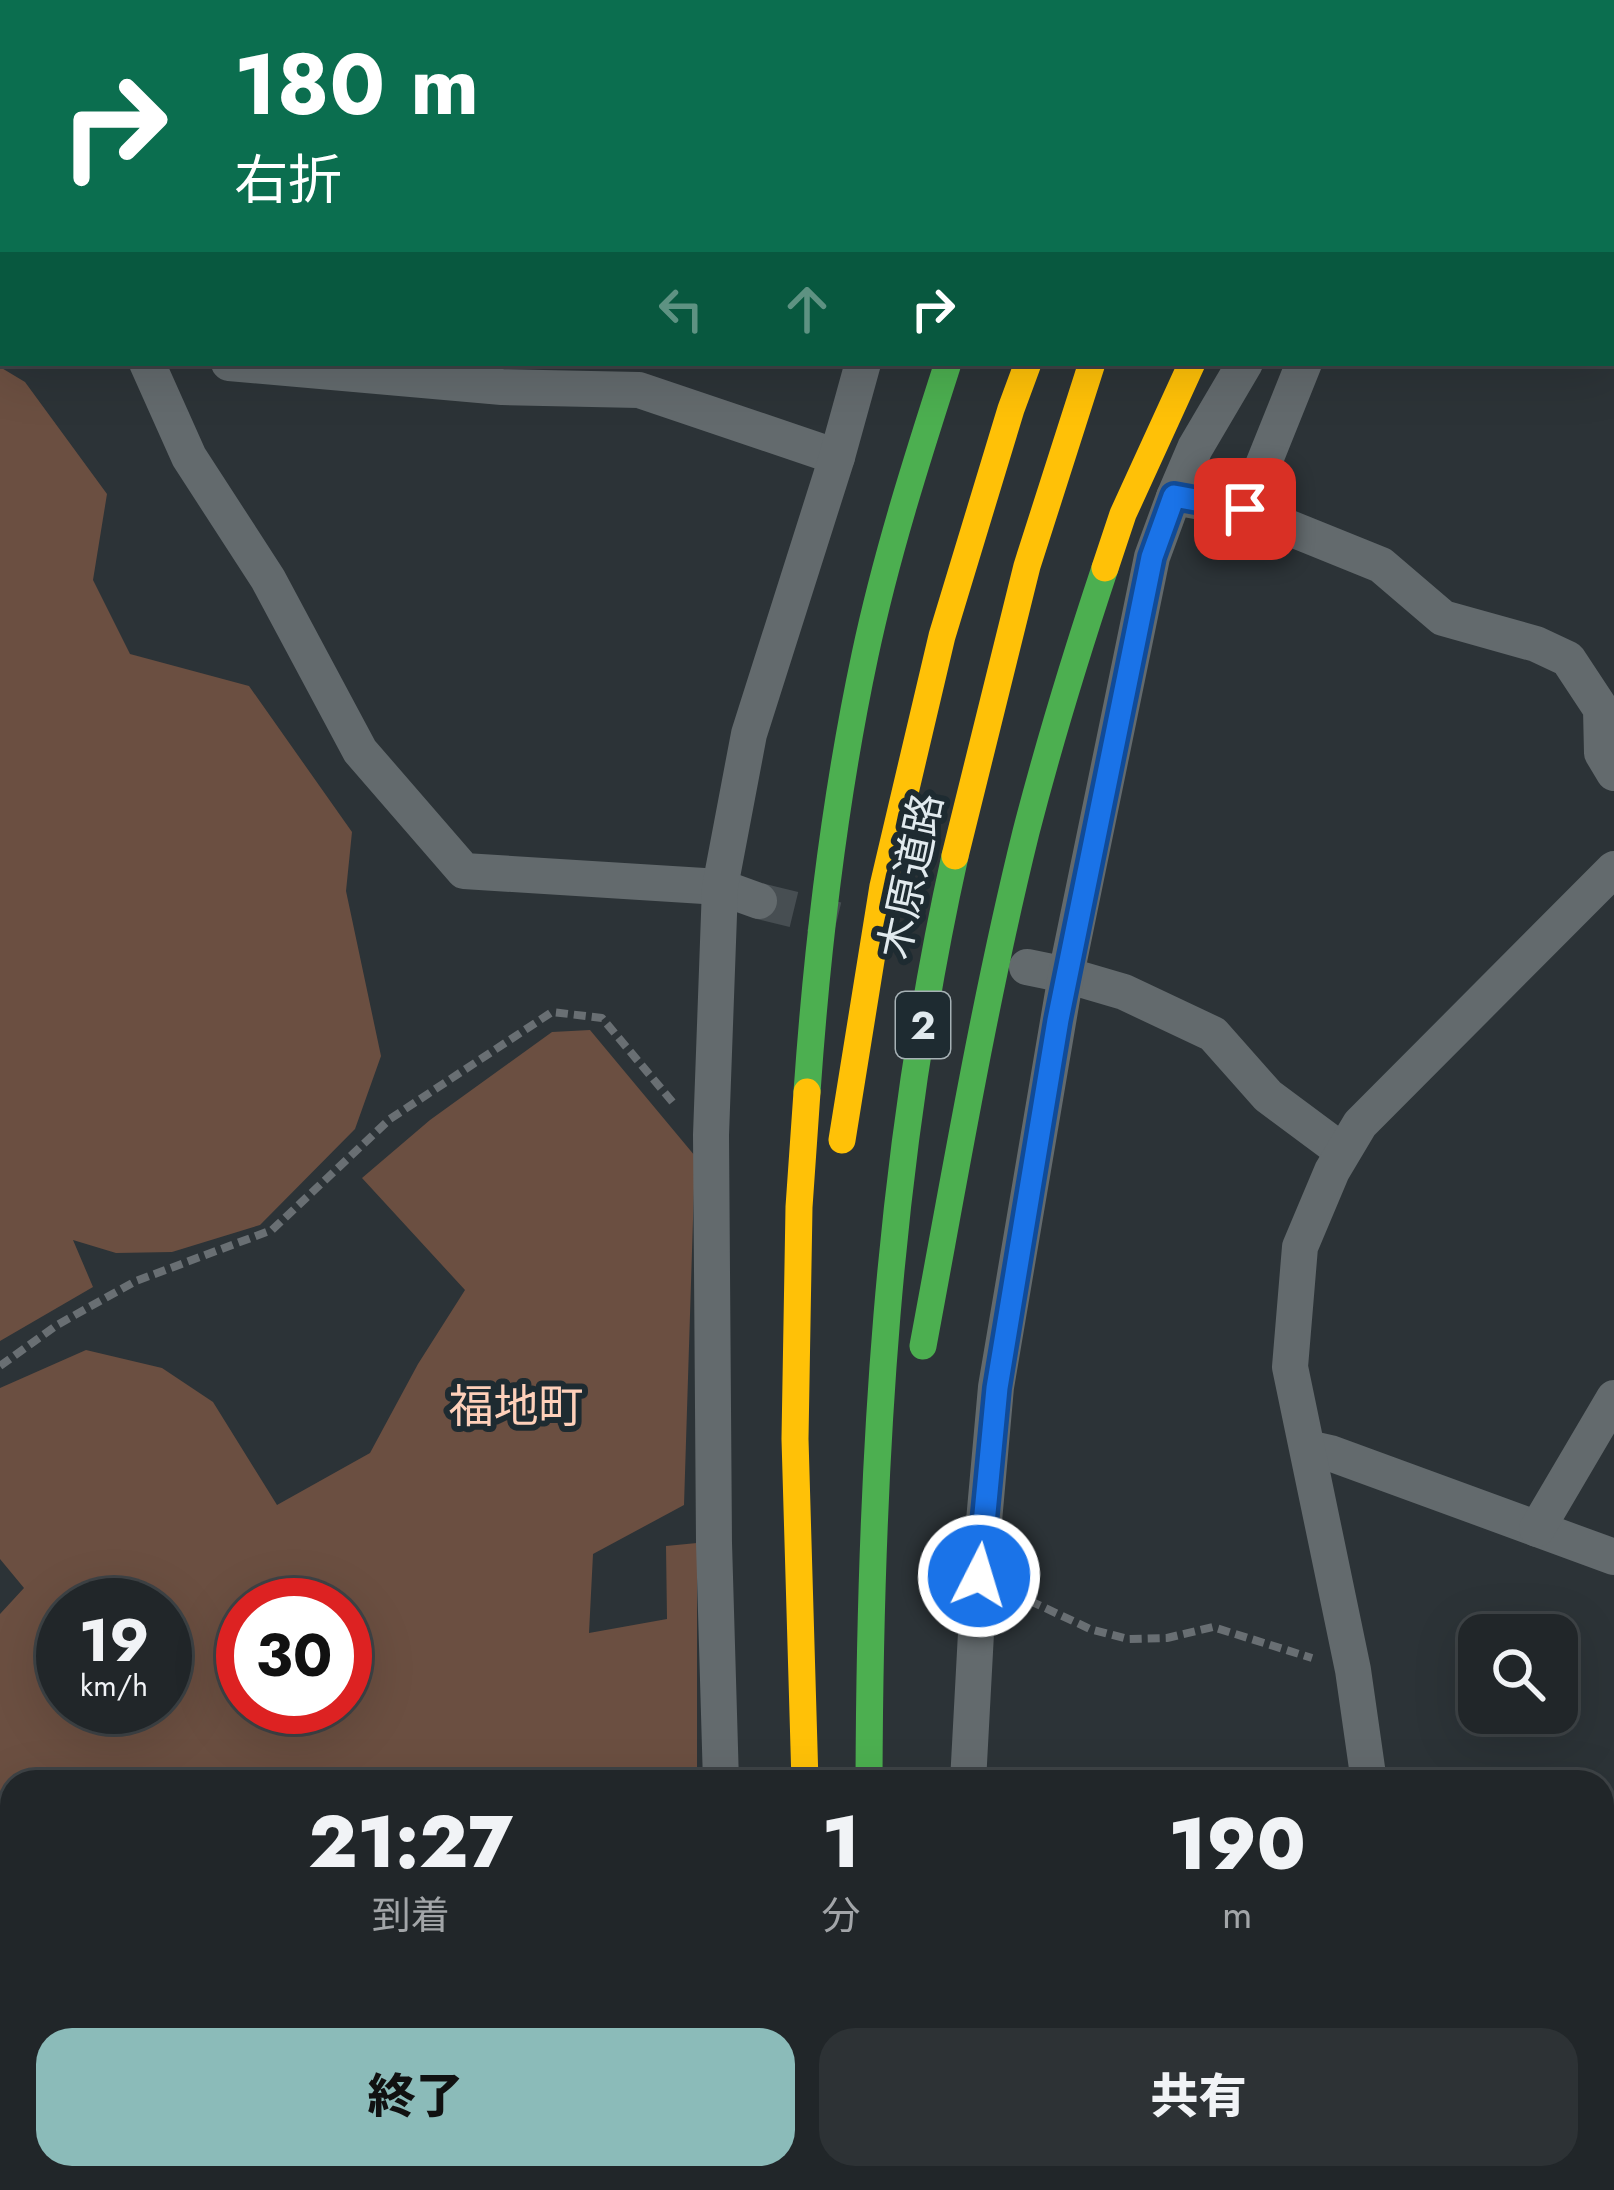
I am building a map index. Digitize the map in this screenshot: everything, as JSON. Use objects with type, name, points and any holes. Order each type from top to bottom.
[{"type":"highway","points":[[805,1770],[795,1439],[799,1207],[812,1021],[835,833],[865,654],[912,474],[947,366]]},
{"type":"highway","name":"木原道路","points":[[838,1171],[883,886],[942,636],[1027,366]]},
{"type":"highway","name":"木原道路","points":[[869,1707],[880,1388],[902,1156],[939,928],[998,667],[1068,427],[1091,366]]},
{"type":"highway","points":[[918,1372],[991,987],[1068,678],[1123,514],[1191,366]]},
{"type":"highway","points":[[804,1706],[814,1412],[825,1302]]},
{"type":"highway","points":[[869,1707],[905,1442]]},
{"type":"highway","name":"2","points":[[869,1707],[869,1770]]},
{"type":"street","points":[[148,366],[188,458],[268,579],[360,751],[464,872],[720,887],[759,901]]},
{"type":"street","points":[[298,366],[507,375],[639,390],[837,457]]},
{"type":"street","points":[[721,1770],[711,1136],[720,887],[749,734],[862,366]]},
{"type":"street","points":[[969,1770],[979,1576],[997,1388],[1066,975],[1152,557],[1195,448],[1243,366]]},
{"type":"street","points":[[1245,509],[1303,366]]},
{"type":"street","points":[[1174,496],[1245,509],[1381,565],[1443,618],[1536,644],[1568,659],[1601,710],[1602,753],[1614,773]]},
{"type":"street","points":[[1367,1770],[1353,1670],[1290,1367],[1300,1247],[1342,1150],[1360,1124],[1612,876]]},
{"type":"street","points":[[1027,967],[1124,992],[1213,1034],[1268,1096],[1342,1150]]},
{"type":"street","points":[[1537,1529],[1614,1398]]},
{"type":"street","points":[[1308,1448],[1614,1557]]},
{"type":"path","points":[[0,1366],[57,1325],[136,1281],[272,1231],[390,1119],[552,1012],[602,1018],[698,1133],[711,1136]]},
{"type":"path","points":[[979,1576],[1090,1629],[1127,1640],[1167,1638],[1213,1627],[1353,1670]]},
{"type":"shaded area","points":[[0,367],[25,382],[107,494],[93,580],[130,654],[249,686],[352,832],[346,891],[381,1056],[355,1129],[260,1225],[172,1252],[116,1253],[73,1240],[93,1287],[0,1341]]},
{"type":"shaded area","points":[[590,1030],[695,1156],[684,1505],[593,1554],[589,1633],[667,1619],[666,1546],[697,1543],[697,1770],[0,1770],[0,1614],[24,1588],[0,1559],[0,1388],[86,1350],[162,1368],[213,1402],[277,1505],[370,1453],[465,1290],[362,1178],[430,1120],[552,1032]]},
{"type":"tunnel","points":[[759,901],[837,920]]},
{"type":"traffic: fast","points":[[807,1092],[828,872],[854,708],[892,544],[947,366]]},
{"type":"traffic: fast","points":[[923,1346],[1011,896],[1053,732],[1105,568]]},
{"type":"traffic: fast","points":[[869,1770],[873,1549],[887,1316],[913,1085],[955,856]]},
{"type":"traffic: slow","points":[[842,1140],[883,886],[942,636],[1027,366]]},
{"type":"traffic: slow","points":[[955,856],[1027,566],[1091,366]]},
{"type":"traffic: slow","points":[[1105,568],[1123,514],[1191,366]]},
{"type":"traffic: slow","points":[[805,1770],[795,1439],[799,1207],[807,1092]]},
{"type":"district","name":"福地町","points":[[516,1406]]},
{"type":"route","points":[[979,1576],[997,1388],[1058,1020],[1152,557],[1174,496],[1245,509]]}]
